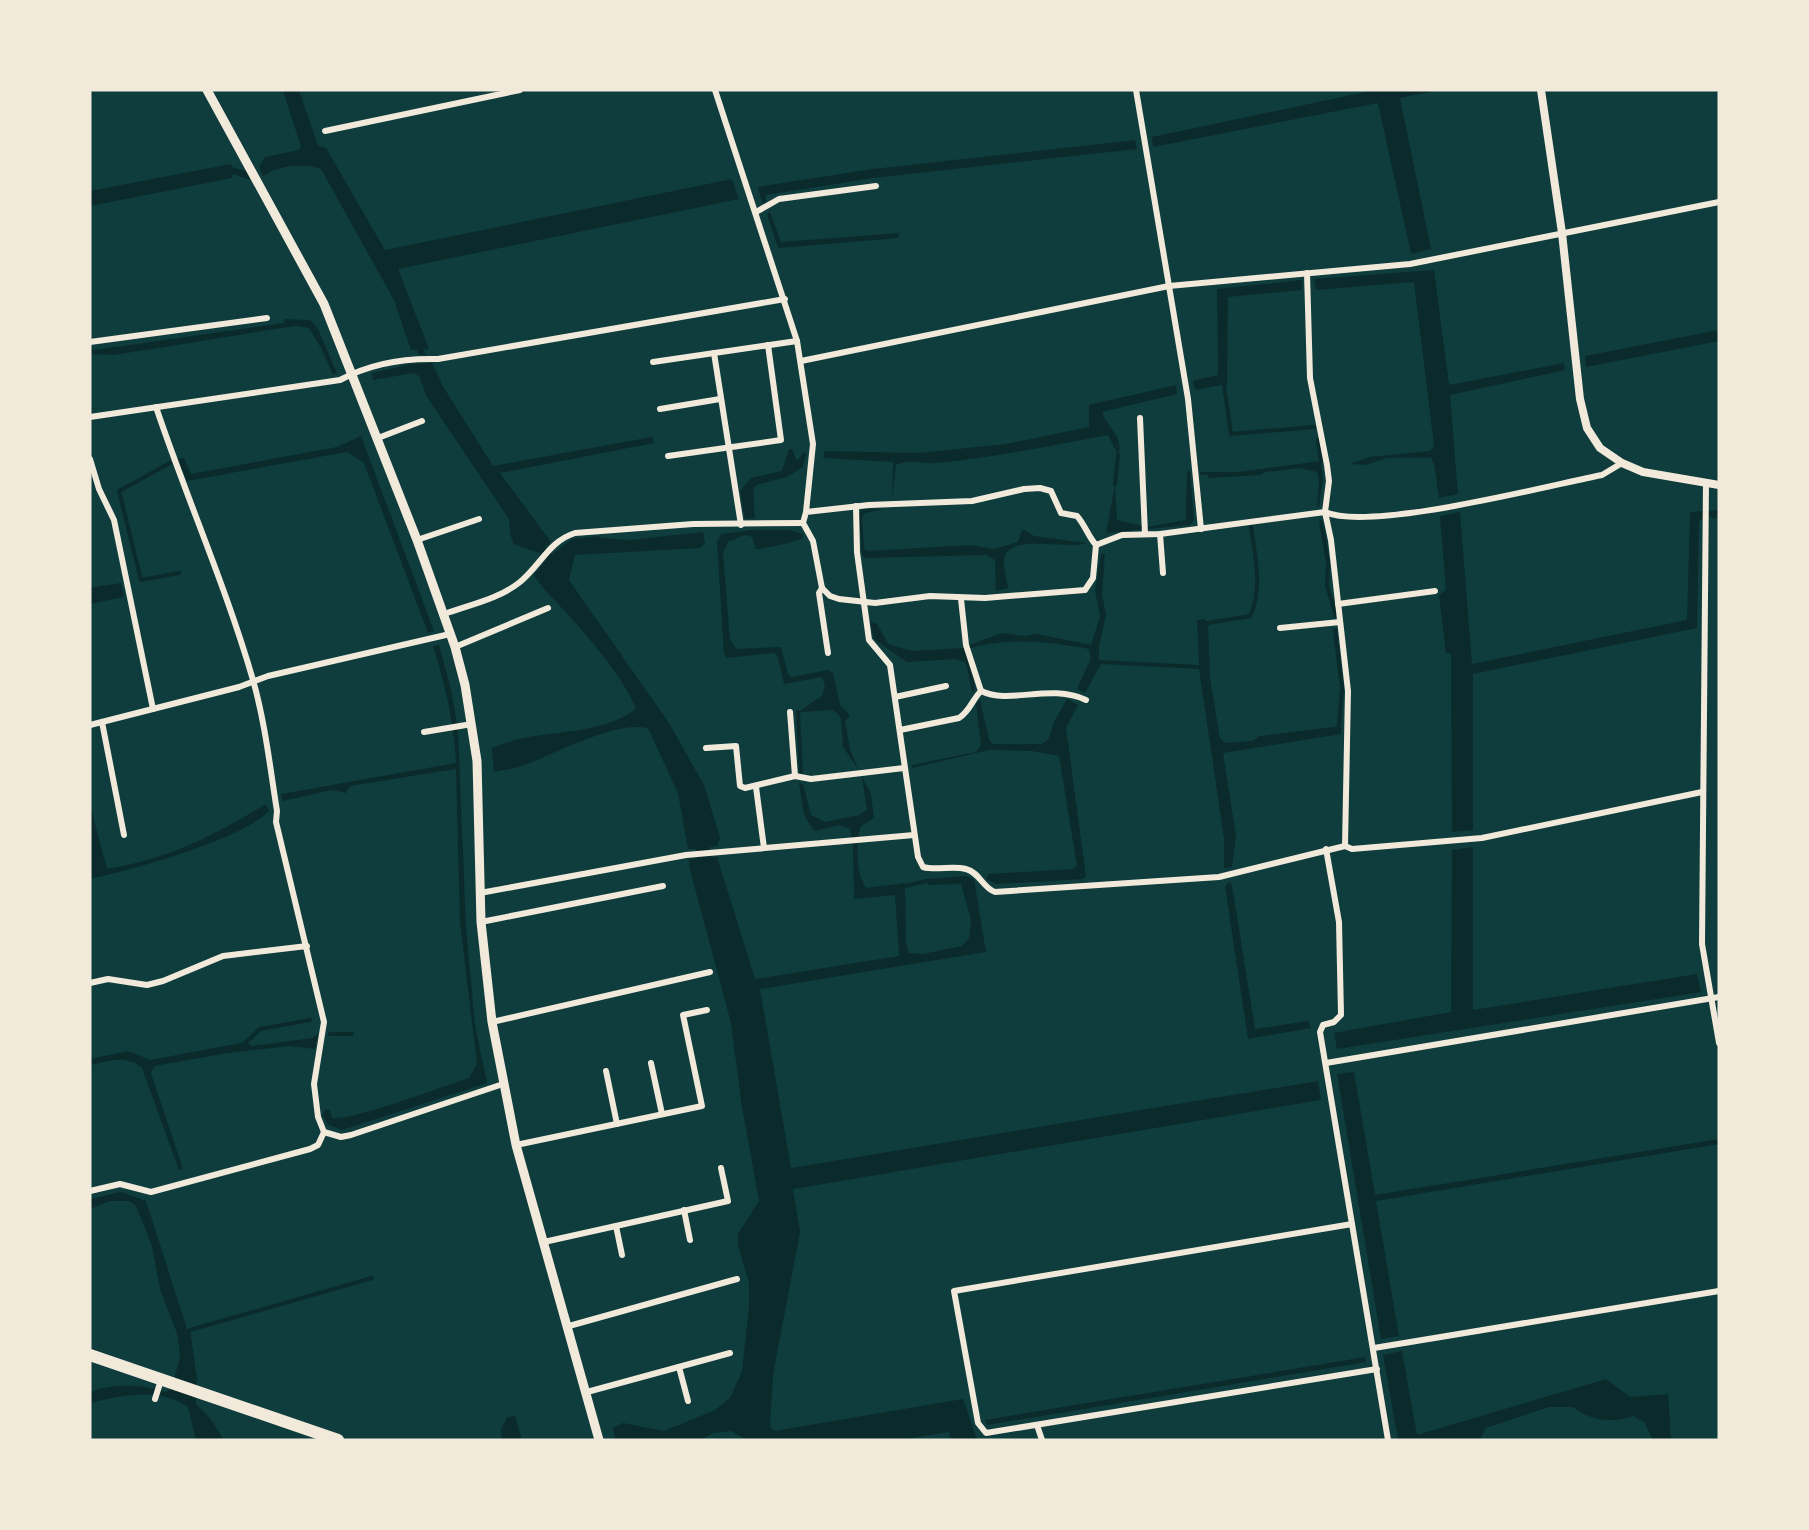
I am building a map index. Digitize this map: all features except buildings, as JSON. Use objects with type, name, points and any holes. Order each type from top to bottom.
[{"type":"highway","points":[[90,1355],[160,1383],[338,1440]]},
{"type":"main road","points":[[207,90],[324,304],[354,372],[455,647],[467,725],[477,761],[481,922],[492,1022],[503,1084],[516,1144],[569,1326],[599,1440]]},
{"type":"street","points":[[325,130],[520,90]]},
{"type":"street","points":[[715,90],[797,341],[813,444],[803,523],[813,541],[822,588],[830,596],[875,603],[930,596],[961,599],[1085,590],[1093,578],[1096,545],[1077,516],[1061,513],[1051,491],[1040,488],[938,504],[856,506],[806,512]]},
{"type":"street","points":[[1136,90],[1188,399],[1201,529]]},
{"type":"street","points":[[1541,90],[1562,234],[1580,399],[1587,428],[1600,448],[1622,463],[1642,472],[1719,485]]},
{"type":"street","points":[[756,212],[779,200],[876,186]]},
{"type":"street","points":[[801,361],[1169,286],[1410,264],[1719,202]]},
{"type":"street","points":[[1307,273],[1310,378],[1329,481],[1325,512],[1348,691],[1345,846]]},
{"type":"street","points":[[90,417],[340,380],[354,372],[403,359],[429,359],[785,299]]},
{"type":"street","points":[[90,342],[267,318]]},
{"type":"street","points":[[653,362],[797,341]]},
{"type":"street","points":[[668,456],[781,440],[768,345]]},
{"type":"street","points":[[714,353],[741,525]]},
{"type":"street","points":[[660,409],[720,399]]},
{"type":"street","points":[[90,1191],[120,1184],[151,1192],[310,1149],[318,1145],[324,1132],[318,1117],[314,1084],[324,1022],[276,822],[277,811],[253,681],[224,588],[181,482],[156,407]]},
{"type":"street","points":[[1140,418],[1145,534]]},
{"type":"street","points":[[378,438],[422,421]]},
{"type":"street","points":[[90,459],[99,489],[114,519],[153,709]]},
{"type":"street","points":[[1096,545],[1122,535],[1160,534],[1325,512],[1343,518],[1431,510],[1602,475],[1622,463]]},
{"type":"street","points":[[1706,482],[1702,944],[1719,1043]]},
{"type":"street","points":[[856,506],[857,552],[869,640],[890,665],[918,857],[923,867],[931,870],[966,869],[975,874],[989,890],[995,892],[1219,877],[1326,849],[1345,846],[1352,849],[1482,838],[1702,792]]},
{"type":"street","points":[[417,540],[478,519]]},
{"type":"street","points":[[444,614],[508,590],[521,581],[563,536],[574,533],[693,524],[803,523]]},
{"type":"street","points":[[1160,534],[1163,573]]},
{"type":"street","points":[[822,588],[819,593],[828,653]]},
{"type":"street","points":[[1338,604],[1435,591]]},
{"type":"street","points":[[961,599],[967,648],[976,668],[981,691]]},
{"type":"street","points":[[455,647],[548,608]]},
{"type":"street","points":[[1280,628],[1340,622]]},
{"type":"street","points":[[90,725],[239,687],[253,681],[450,634]]},
{"type":"street","points":[[895,697],[946,686]]},
{"type":"street","points":[[981,691],[988,694],[1027,695],[1041,691],[1075,694],[1086,700]]},
{"type":"street","points":[[900,730],[959,718],[967,713],[972,700],[981,691]]},
{"type":"street","points":[[790,712],[795,777]]},
{"type":"street","points":[[102,722],[124,835]]},
{"type":"street","points":[[424,732],[467,725]]},
{"type":"street","points":[[706,748],[736,746],[740,786],[745,788],[795,777],[811,779],[904,768]]},
{"type":"street","points":[[756,787],[764,848]]},
{"type":"street","points":[[480,893],[695,854],[914,835]]},
{"type":"street","points":[[1326,849],[1339,922],[1341,1015],[1334,1022],[1321,1027],[1388,1440]]},
{"type":"street","points":[[481,922],[663,886]]},
{"type":"street","points":[[90,983],[108,979],[147,985],[163,981],[223,956],[307,946]]},
{"type":"street","points":[[492,1022],[710,972]]},
{"type":"street","points":[[1326,1063],[1719,997]]},
{"type":"street","points":[[516,1144],[702,1106],[683,1015],[707,1010]]},
{"type":"street","points":[[651,1063],[662,1114]]},
{"type":"street","points":[[606,1071],[617,1124]]},
{"type":"street","points":[[324,1132],[341,1137],[351,1135],[388,1120],[503,1084]]},
{"type":"street","points":[[544,1242],[728,1201],[721,1168]]},
{"type":"street","points":[[684,1210],[690,1240]]},
{"type":"street","points":[[1352,1224],[954,1292],[978,1423],[986,1433],[1377,1369]]},
{"type":"street","points":[[616,1226],[622,1255]]},
{"type":"street","points":[[569,1326],[737,1279]]},
{"type":"street","points":[[1374,1348],[1719,1291]]},
{"type":"street","points":[[587,1392],[730,1353]]},
{"type":"street","points":[[679,1367],[688,1401]]},
{"type":"street","points":[[155,1399],[160,1383]]},
{"type":"street","points":[[1037,1425],[1042,1440]]},
{"type":"water","points":[[283,90],[299,90],[318,146],[326,148],[385,250],[732,179],[739,199],[398,269],[429,349],[424,350],[425,355],[419,355],[417,350],[411,350],[394,300],[321,169],[291,166],[263,176],[259,167],[265,157],[299,150],[301,147]]},
{"type":"water","points":[[1375,90],[1439,90],[1400,98],[1431,249],[1411,254],[1378,103],[1153,147],[1152,137]]},
{"type":"water","points":[[1135,140],[1137,149],[873,178],[766,195],[766,202],[762,203],[758,187],[873,169]]},
{"type":"water","points":[[231,164],[232,167],[246,171],[250,180],[233,174],[232,178],[90,206],[90,191]]},
{"type":"water","points":[[770,212],[781,242],[899,233],[899,238],[778,248],[767,214]]},
{"type":"water","points":[[1434,270],[1449,385],[1564,363],[1565,370],[1450,395],[1458,494],[1439,498],[1434,463],[1431,458],[1387,458],[1366,465],[1350,464],[1369,457],[1430,451],[1434,446],[1414,282],[1316,290],[1314,279]]},
{"type":"water","points":[[1302,280],[1302,290],[1228,297],[1227,384],[1195,390],[1193,381],[1218,375],[1217,289]]},
{"type":"water","points":[[285,319],[310,320],[317,327],[337,373],[333,375],[309,328],[295,326],[114,355],[90,354],[90,349],[284,323]]},
{"type":"water","points":[[1719,330],[1719,341],[1586,367],[1585,356]]},
{"type":"water","points":[[432,363],[444,388],[493,466],[652,437],[654,443],[500,473],[551,542],[545,547],[552,554],[572,539],[599,536],[630,540],[703,532],[705,543],[700,548],[575,555],[569,580],[669,723],[704,785],[720,838],[717,846],[710,847],[711,857],[717,857],[755,979],[899,956],[895,895],[854,899],[853,846],[850,829],[839,825],[814,831],[804,815],[799,783],[803,784],[811,815],[825,822],[859,815],[867,810],[862,777],[871,794],[874,818],[861,826],[859,833],[860,875],[866,888],[905,883],[906,942],[909,953],[923,954],[962,946],[969,938],[971,920],[961,884],[928,885],[927,879],[966,876],[974,879],[986,952],[760,989],[791,1168],[1318,1081],[1321,1100],[793,1189],[800,1232],[773,1375],[770,1426],[774,1431],[963,1399],[977,1440],[951,1440],[949,1432],[899,1440],[746,1440],[731,1431],[713,1433],[700,1440],[615,1440],[613,1428],[623,1423],[664,1431],[715,1410],[730,1398],[742,1371],[749,1307],[749,1282],[738,1246],[738,1234],[759,1201],[741,1101],[731,1023],[689,866],[689,859],[698,858],[696,849],[688,849],[678,793],[648,728],[618,729],[522,766],[494,772],[492,748],[523,738],[597,726],[624,717],[636,709],[623,683],[603,656],[534,575],[546,560],[539,553],[514,544],[510,534],[509,519],[427,397],[419,376],[414,373],[373,380],[372,373],[411,364]]},
{"type":"water","points":[[1176,385],[1177,394],[1102,412],[1117,437],[1118,455],[1108,435],[980,458],[932,463],[901,463],[896,465],[892,501],[893,462],[823,458],[825,451],[919,453],[1006,444],[1089,427],[1089,405]]},
{"type":"water","points":[[361,436],[434,631],[428,633],[364,463],[347,452],[187,481],[177,459],[184,458],[191,474],[337,447]]},
{"type":"water","points":[[789,449],[792,449],[797,461],[804,452],[806,455],[803,467],[787,477],[756,485],[753,491],[755,518],[745,519],[740,491],[751,478],[782,471]]},
{"type":"water","points":[[1321,461],[1323,478],[1317,507],[1319,482],[1317,472],[1299,468],[1265,472],[1261,475],[1209,478],[1208,475],[1201,475],[1200,472],[1238,472]]},
{"type":"water","points":[[1187,471],[1190,472],[1194,520],[1190,525],[1106,533],[1115,484],[1117,520],[1147,527],[1186,520]]},
{"type":"water","points":[[863,509],[884,509],[865,513],[862,517],[864,549],[868,551],[971,545],[994,549],[1018,542],[1022,530],[1034,536],[1086,543],[1016,546],[1008,551],[1004,559],[1008,588],[996,591],[995,560],[986,555],[865,558],[862,554],[859,514]]},
{"type":"water","points":[[1719,510],[1719,518],[1712,519],[1711,516],[1699,520],[1697,628],[1473,674],[1473,830],[1452,832],[1451,654],[1446,653],[1439,595],[1446,590],[1440,516],[1460,512],[1472,664],[1687,620],[1690,512]]},
{"type":"water","points":[[752,530],[790,530],[802,534],[803,538],[756,549],[752,537],[745,535],[728,542],[723,553],[730,639],[736,649],[781,647],[788,674],[792,677],[828,670],[833,673],[840,705],[850,715],[845,721],[850,749],[858,769],[843,747],[841,718],[834,710],[798,712],[822,696],[825,686],[822,677],[784,684],[778,657],[774,653],[727,658],[724,654],[717,542],[721,534]]},
{"type":"water","points":[[1101,554],[1105,554],[1102,595],[1106,614],[1099,647],[1099,660],[1199,665],[1197,620],[1204,619],[1208,623],[1210,678],[1220,739],[1226,743],[1252,741],[1260,736],[1341,726],[1341,734],[1223,753],[1236,836],[1232,867],[1224,868],[1224,838],[1199,669],[1101,664],[1085,693],[1077,689],[1091,658],[1089,649],[1041,642],[995,643],[964,650],[971,665],[975,689],[972,692],[966,663],[955,659],[907,662],[874,639],[870,621],[877,624],[888,644],[912,651],[963,648],[1001,633],[1025,636],[1037,634],[1091,645],[1100,616],[1095,591]]},
{"type":"water","points":[[121,583],[124,597],[90,604],[90,588]]},
{"type":"water","points":[[439,645],[451,689],[458,730],[466,927],[475,1025],[487,1083],[342,1130],[329,1125],[322,1115],[325,1109],[330,1110],[332,1118],[378,1109],[469,1078],[477,1064],[460,923],[456,769],[350,786],[346,793],[332,790],[283,801],[281,794],[456,763],[448,704],[433,646]]},
{"type":"water","points":[[1067,699],[1078,705],[1066,728],[1086,876],[1083,879],[997,884],[986,879],[989,874],[1073,869],[1077,866],[1059,756],[1032,751],[989,750],[912,768],[912,765],[976,752],[981,745],[976,704],[980,700],[989,740],[993,744],[1042,744],[1048,740],[1054,722]]},
{"type":"water","points":[[266,804],[269,811],[235,833],[157,861],[90,879],[90,805],[107,869],[150,859],[190,845]]},
{"type":"water","points":[[1473,847],[1473,1010],[1697,974],[1701,992],[1337,1049],[1334,1033],[1451,1012],[1452,850]]},
{"type":"water","points":[[1229,882],[1232,885],[1255,1029],[1308,1021],[1311,1028],[1248,1039],[1225,886]]},
{"type":"water","points":[[318,1034],[315,1049],[290,1046],[228,1053],[155,1066],[151,1073],[183,1169],[179,1170],[142,1068],[124,1060],[111,1060],[90,1065],[90,1059],[128,1051],[150,1060],[246,1042],[252,1046],[312,1038]]},
{"type":"water","points":[[1354,1072],[1375,1195],[1719,1139],[1719,1144],[1376,1201],[1399,1336],[1381,1339],[1337,1074]]},
{"type":"water","points":[[121,1192],[146,1201],[187,1329],[190,1330],[197,1378],[196,1404],[210,1418],[224,1440],[196,1440],[188,1407],[165,1397],[127,1395],[90,1403],[90,1392],[109,1387],[137,1386],[166,1392],[171,1389],[180,1358],[178,1336],[160,1289],[152,1246],[136,1206],[129,1201],[110,1201],[90,1209],[90,1199]]},
{"type":"water","points":[[1402,1351],[1417,1435],[1606,1379],[1630,1397],[1668,1394],[1671,1440],[1653,1440],[1644,1422],[1633,1416],[1609,1420],[1593,1418],[1573,1407],[1549,1407],[1486,1428],[1480,1439],[1476,1440],[1398,1440],[1383,1355]]},
{"type":"water","points":[[1365,1357],[1366,1362],[987,1425],[985,1420]]},
{"type":"water","points":[[515,1416],[522,1440],[502,1440],[501,1430],[507,1417]]},
{"type":"waterway","points":[[1224,385],[1231,434],[1314,427]]},
{"type":"waterway","points":[[1318,440],[1321,461]]},
{"type":"waterway","points":[[1115,484],[1118,455]]},
{"type":"waterway","points":[[170,463],[119,491],[141,580],[179,573]]},
{"type":"waterway","points":[[1321,522],[1328,562],[1327,586],[1336,616]]},
{"type":"waterway","points":[[1208,623],[1250,616],[1257,584],[1251,527]]},
{"type":"waterway","points":[[1335,630],[1342,688],[1339,725]]},
{"type":"waterway","points":[[798,712],[801,772]]},
{"type":"waterway","points":[[905,886],[927,881]]},
{"type":"waterway","points":[[246,1042],[260,1029],[310,1020]]},
{"type":"waterway","points":[[330,1034],[352,1034]]},
{"type":"waterway","points":[[190,1330],[372,1278]]}]
